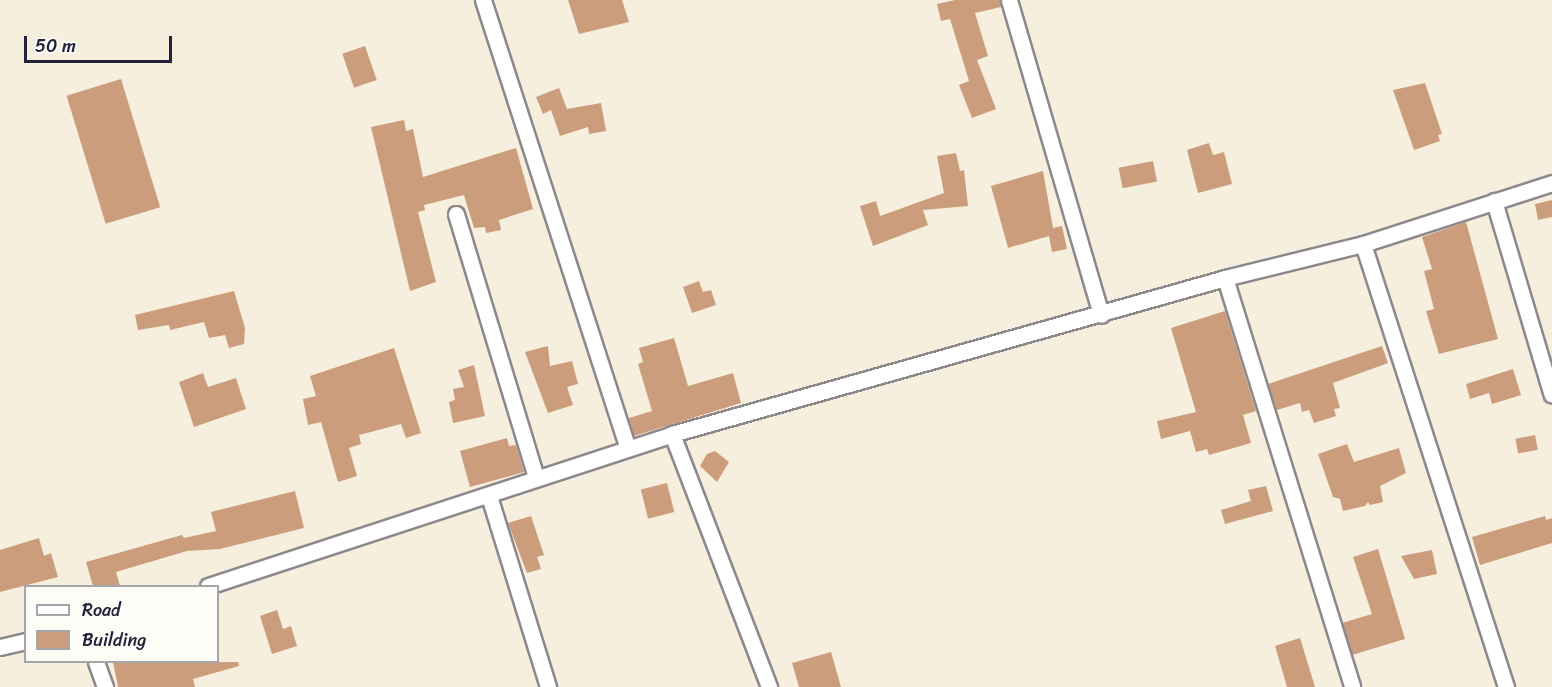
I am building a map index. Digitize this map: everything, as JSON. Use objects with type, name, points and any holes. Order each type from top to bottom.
[{"type":"street","points":[[483,0],[628,447]]},
{"type":"street","points":[[1009,0],[1101,315]]},
{"type":"street","points":[[211,585],[489,496],[628,447],[1101,315],[1225,278],[1363,244],[1552,183]]},
{"type":"street","points":[[1494,201],[1552,395]]},
{"type":"street","points":[[456,214],[536,478]]},
{"type":"street","points":[[1363,244],[1506,687]]},
{"type":"street","points":[[1225,278],[1352,687]]},
{"type":"street","points":[[672,434],[769,687]]},
{"type":"street","points":[[489,496],[548,687]]},
{"type":"street","points":[[0,647],[24,641]]},
{"type":"street","points":[[96,663],[105,687]]},
{"type":"building","points":[[568,0],[622,0],[629,22],[579,34]]},
{"type":"building","points":[[955,0],[1000,0],[1001,7],[975,13],[988,56],[977,60],[996,109],[972,118],[959,85],[969,81],[950,19],[941,21],[937,4]]},
{"type":"building","points":[[365,46],[377,80],[354,88],[342,54]]},
{"type":"building","points":[[121,79],[160,207],[106,224],[66,96]]},
{"type":"building","points":[[1425,83],[1442,134],[1438,135],[1440,141],[1414,150],[1393,90]]},
{"type":"building","points":[[559,88],[567,109],[601,103],[606,131],[589,134],[588,127],[560,136],[551,110],[543,114],[536,97]]},
{"type":"building","points":[[404,120],[406,131],[413,129],[423,177],[516,148],[533,209],[499,220],[501,230],[486,233],[485,227],[474,228],[464,195],[424,205],[425,210],[418,212],[436,282],[410,291],[371,127]]},
{"type":"building","points":[[1209,143],[1213,155],[1224,152],[1232,184],[1198,193],[1187,150]]},
{"type":"building","points":[[956,153],[960,171],[964,170],[968,206],[923,210],[928,225],[873,246],[860,206],[876,201],[880,216],[944,193],[937,156]]},
{"type":"building","points":[[1153,161],[1157,182],[1123,188],[1119,168]]},
{"type":"building","points":[[1043,171],[1053,228],[1062,226],[1067,249],[1052,252],[1049,236],[1008,248],[991,186]]},
{"type":"building","points":[[1552,200],[1552,217],[1538,220],[1535,204]]},
{"type":"building","points":[[1466,222],[1498,339],[1439,354],[1426,311],[1434,309],[1424,271],[1432,269],[1422,237]]},
{"type":"building","points":[[699,281],[703,292],[711,290],[716,305],[692,313],[683,287]]},
{"type":"building","points":[[234,291],[245,328],[244,344],[229,348],[225,335],[209,338],[204,322],[170,330],[169,325],[138,330],[135,315]]},
{"type":"building","points":[[1225,311],[1256,411],[1243,415],[1251,443],[1209,455],[1207,449],[1196,452],[1190,431],[1161,439],[1157,421],[1196,412],[1171,328]]},
{"type":"building","points":[[674,338],[688,386],[733,373],[741,403],[634,436],[629,418],[652,411],[638,364],[643,362],[639,348]]},
{"type":"building","points":[[548,346],[550,366],[572,361],[578,384],[567,387],[573,405],[548,413],[525,352]]},
{"type":"building","points":[[1382,346],[1388,363],[1333,383],[1340,408],[1334,409],[1336,416],[1314,423],[1309,410],[1302,412],[1300,403],[1277,410],[1268,384]]},
{"type":"building","points":[[394,348],[421,433],[406,438],[401,424],[359,435],[361,444],[349,448],[357,476],[338,482],[321,422],[308,425],[303,399],[316,396],[310,376]]},
{"type":"building","points":[[474,365],[485,416],[453,423],[449,402],[455,400],[453,389],[464,387],[458,370]]},
{"type":"building","points":[[1513,369],[1521,395],[1492,404],[1489,393],[1470,399],[1466,384]]},
{"type":"building","points":[[203,373],[208,387],[236,378],[246,409],[194,427],[179,382]]},
{"type":"building","points":[[1535,435],[1538,450],[1518,454],[1515,439]]},
{"type":"building","points":[[507,438],[509,446],[516,445],[524,472],[470,487],[460,451]]},
{"type":"building","points":[[1347,444],[1354,462],[1399,448],[1406,473],[1380,486],[1383,502],[1370,505],[1368,502],[1365,506],[1343,511],[1340,499],[1333,497],[1318,454]]},
{"type":"building","points":[[715,451],[729,462],[717,482],[700,466],[707,454]]},
{"type":"building","points":[[667,483],[674,512],[648,519],[641,490]]},
{"type":"building","points":[[1266,486],[1273,511],[1225,524],[1221,510],[1251,501],[1248,490]]},
{"type":"building","points":[[295,491],[304,528],[220,549],[187,551],[116,572],[120,585],[93,585],[86,562],[182,535],[184,538],[216,531],[211,512]]},
{"type":"building","points":[[531,516],[544,555],[537,557],[541,569],[527,573],[508,523]]},
{"type":"building","points":[[1545,516],[1546,520],[1552,518],[1552,543],[1480,565],[1472,537]]},
{"type":"building","points":[[39,538],[44,556],[51,553],[58,577],[0,592],[0,550]]},
{"type":"building","points":[[1378,549],[1405,639],[1352,655],[1342,623],[1372,614],[1353,557]]},
{"type":"building","points":[[1432,550],[1437,574],[1414,579],[1401,556]]},
{"type":"building","points":[[277,610],[283,629],[291,626],[297,646],[272,654],[260,616]]},
{"type":"building","points":[[1300,638],[1315,687],[1287,687],[1275,646]]},
{"type":"building","points":[[831,652],[841,687],[799,687],[792,663]]},
{"type":"building","points":[[238,662],[239,666],[193,679],[195,687],[118,687],[113,663]]}]
